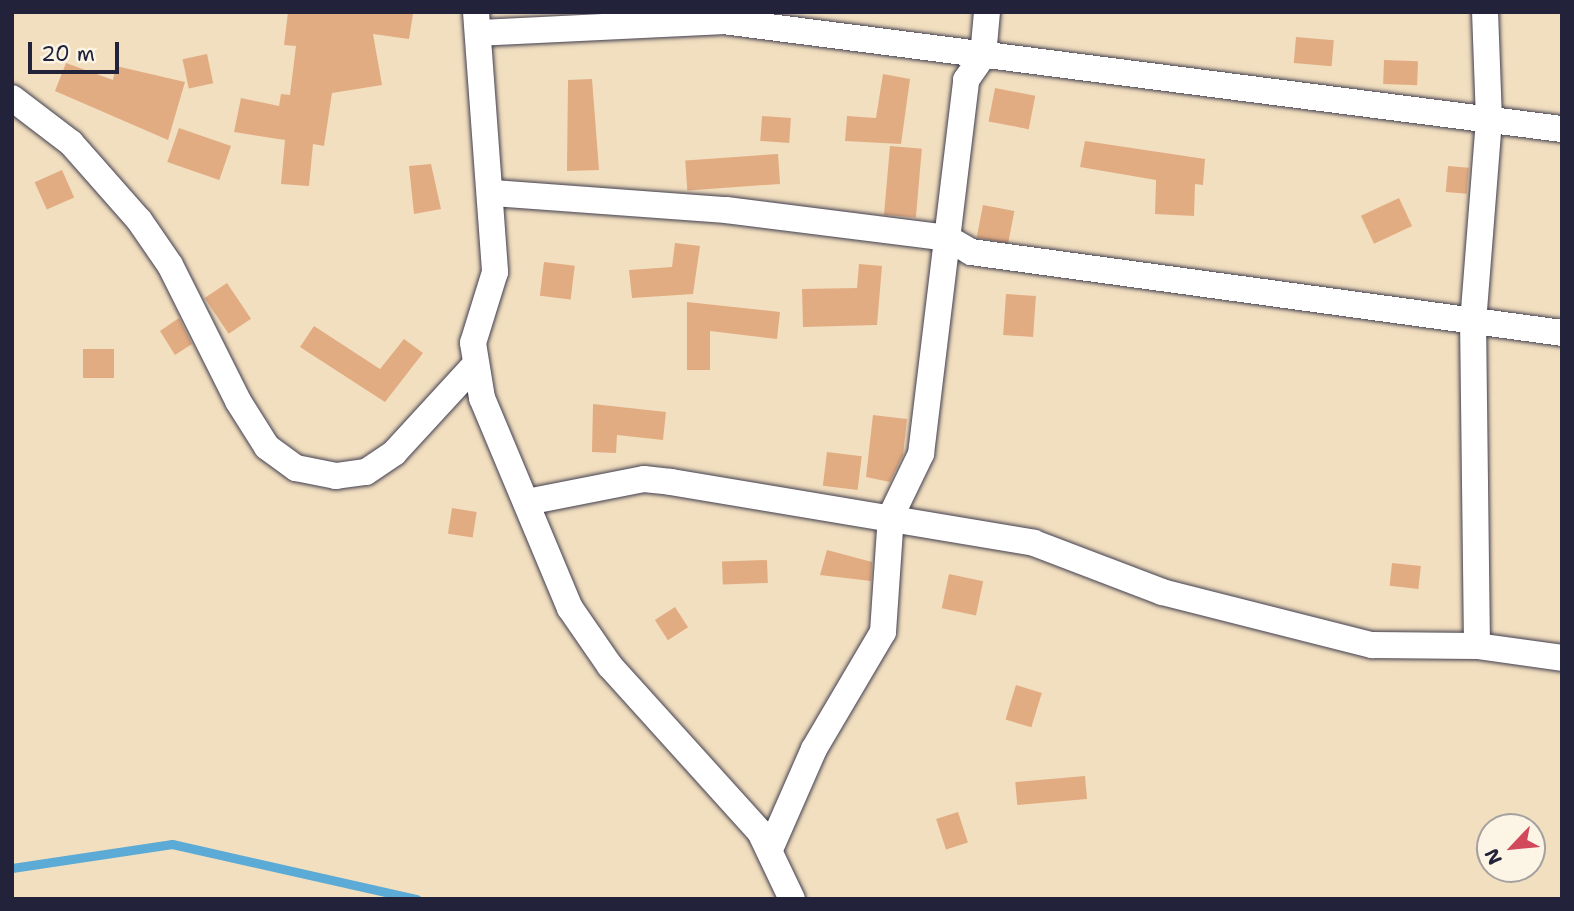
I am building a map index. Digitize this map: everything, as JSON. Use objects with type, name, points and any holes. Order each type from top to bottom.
[{"type":"street","points":[[771,847],[814,749],[884,632],[891,516],[921,454],[966,80],[983,55],[987,12]]},
{"type":"street","points":[[1477,646],[1474,323],[1489,120],[1485,12]]},
{"type":"street","points":[[792,899],[771,847],[593,642],[543,554],[527,502],[473,367],[473,343],[492,296],[493,193],[477,23],[723,22],[1562,128]]},
{"type":"street","points":[[12,98],[71,143],[139,220],[170,265],[245,412],[267,447],[296,468],[335,476],[366,472],[394,453],[473,367]]},
{"type":"street","points":[[493,193],[726,210],[947,238],[971,252],[1562,333]]},
{"type":"street","points":[[527,502],[644,479],[891,516],[1034,543],[1163,592],[1334,637],[1372,645],[1477,646],[1562,658]]},
{"type":"building","points":[[288,12],[413,14],[409,39],[373,34],[382,85],[332,93],[324,146],[313,144],[309,186],[281,184],[285,140],[234,132],[241,98],[279,106],[281,94],[290,95],[296,46],[284,45]]},
{"type":"building","points":[[1296,37],[1334,40],[1332,66],[1294,63]]},
{"type":"building","points":[[207,54],[213,83],[189,89],[183,59]]},
{"type":"building","points":[[1384,60],[1418,61],[1417,85],[1383,84]]},
{"type":"building","points":[[66,63],[113,80],[116,66],[185,82],[168,140],[55,91]]},
{"type":"building","points":[[883,74],[910,79],[901,144],[845,141],[847,116],[876,118]]},
{"type":"building","points":[[592,79],[599,170],[567,171],[568,80]]},
{"type":"building","points":[[995,88],[1035,96],[1029,129],[989,121]]},
{"type":"building","points":[[762,116],[791,118],[789,143],[760,141]]},
{"type":"building","points":[[179,128],[231,146],[219,180],[167,162]]},
{"type":"building","points":[[1085,141],[1205,159],[1203,185],[1195,184],[1194,216],[1155,214],[1156,180],[1080,167]]},
{"type":"building","points":[[890,146],[922,149],[916,218],[884,215]]},
{"type":"building","points":[[778,154],[780,184],[687,190],[685,160]]},
{"type":"building","points":[[431,164],[441,209],[414,214],[409,166]]},
{"type":"building","points":[[1448,166],[1469,168],[1467,194],[1446,192]]},
{"type":"building","points":[[62,170],[74,197],[47,210],[35,182]]},
{"type":"building","points":[[1399,198],[1412,226],[1374,244],[1361,216]]},
{"type":"building","points":[[983,205],[1014,211],[1008,243],[977,237]]},
{"type":"building","points":[[675,243],[700,246],[693,294],[632,298],[629,270],[672,267]]},
{"type":"building","points":[[544,262],[575,266],[571,300],[540,296]]},
{"type":"building","points":[[859,264],[882,266],[877,325],[803,327],[802,289],[857,288]]},
{"type":"building","points":[[227,283],[251,319],[229,334],[205,298]]},
{"type":"building","points":[[1006,294],[1036,296],[1033,337],[1003,335]]},
{"type":"building","points":[[687,302],[780,312],[777,339],[710,331],[710,370],[687,370]]},
{"type":"building","points":[[179,318],[192,344],[175,355],[160,331]]},
{"type":"building","points":[[314,326],[380,369],[404,339],[423,353],[385,402],[300,347]]},
{"type":"building","points":[[83,349],[114,349],[114,378],[83,378]]},
{"type":"building","points":[[593,404],[666,412],[663,440],[617,435],[616,453],[592,452]]},
{"type":"building","points":[[873,415],[907,419],[903,455],[890,482],[866,477]]},
{"type":"building","points":[[827,452],[862,456],[858,490],[823,486]]},
{"type":"building","points":[[452,508],[477,512],[473,538],[448,534]]},
{"type":"building","points":[[827,550],[872,562],[871,581],[820,575]]},
{"type":"building","points":[[767,560],[768,583],[723,585],[722,562]]},
{"type":"building","points":[[1392,563],[1421,566],[1418,589],[1390,586]]},
{"type":"building","points":[[949,574],[983,581],[976,616],[942,608]]},
{"type":"building","points":[[675,607],[688,627],[668,640],[655,620]]},
{"type":"building","points":[[1016,685],[1042,693],[1031,727],[1005,719]]},
{"type":"building","points":[[1085,776],[1087,799],[1017,805],[1015,782]]},
{"type":"building","points":[[958,812],[968,842],[946,850],[936,819]]},
{"type":"waterway","points":[[12,868],[172,844],[417,899]]}]
